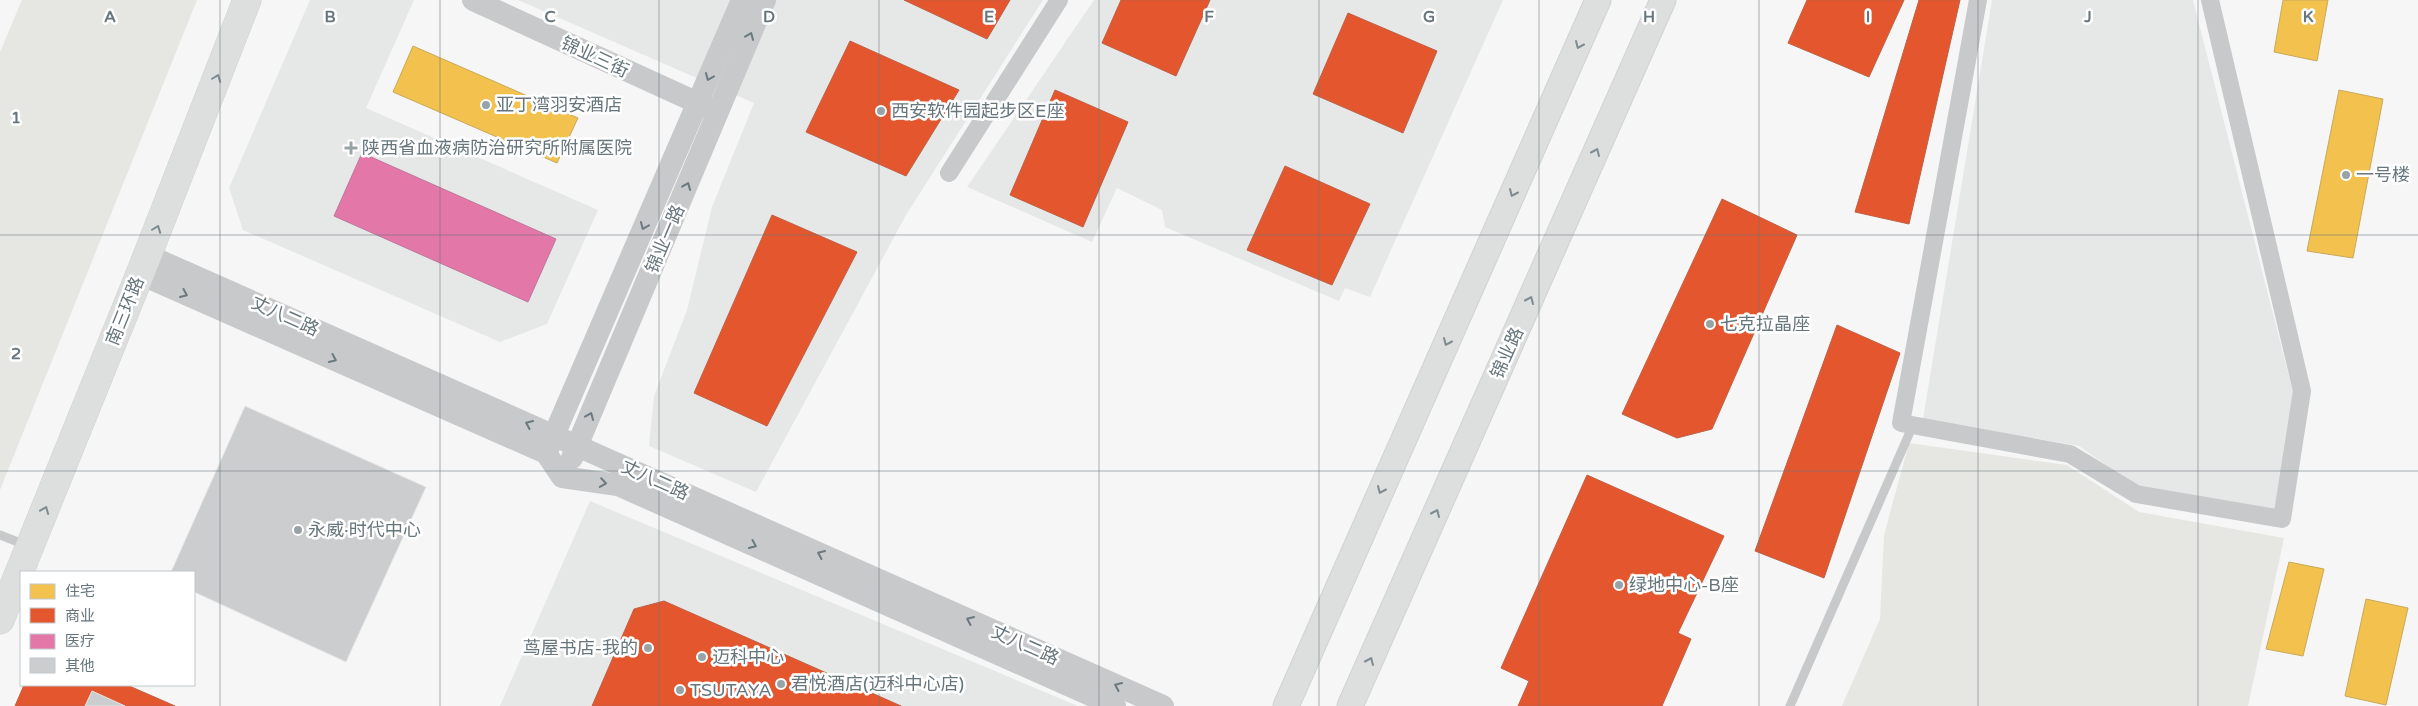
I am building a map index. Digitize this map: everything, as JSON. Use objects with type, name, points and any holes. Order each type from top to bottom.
[{"type":"highway","name":"南三环路","points":[[20,571],[144,265],[247,0]]},
{"type":"highway","name":"南三环路","points":[[0,620],[20,571]]},
{"type":"main road","points":[[1286,706],[1598,0]]},
{"type":"main road","name":"锦业路","points":[[1350,706],[1663,0]]},
{"type":"street","name":"锦业三街","points":[[473,0],[718,112]]},
{"type":"street","name":"锦业一路","points":[[550,444],[742,0]]},
{"type":"street","name":"锦业一路","points":[[562,477],[578,445],[765,0]]},
{"type":"street","points":[[949,173],[1059,0]]},
{"type":"street","points":[[1978,0],[1901,423],[2070,454],[2136,494],[2282,519],[2302,391],[2210,0]]},
{"type":"street","name":"丈八二路","points":[[144,265],[550,444],[578,445],[1163,706]]},
{"type":"street","points":[[550,444],[562,477]]},
{"type":"street","name":"丈八二路","points":[[562,477],[618,485],[1115,706]]},
{"type":"lane","points":[[1790,706],[1913,425]]},
{"type":"lane","points":[[0,535],[30,547]]},
{"type":"shaded area","points":[[22,0],[197,0],[0,490],[0,52]]},
{"type":"shaded area","name":"陕西省血液病防治研究所附属医院","points":[[310,0],[414,0],[366,108],[598,210],[547,324],[500,342],[243,230],[229,188]]},
{"type":"shaded area","points":[[518,0],[1043,0],[906,215],[756,492],[649,446],[654,396],[687,310],[712,207],[754,103]]},
{"type":"shaded area","points":[[1094,0],[1503,0],[1370,297],[1345,288],[1339,301],[1165,227],[1162,210],[1117,188],[1092,242],[967,187]]},
{"type":"shaded area","points":[[1992,0],[2193,0],[2295,400],[2277,510],[2138,488],[2079,446],[1923,419]]},
{"type":"shaded area","points":[[1909,443],[2067,465],[2139,512],[2284,538],[2248,706],[1842,706],[1880,619],[1884,535]]},
{"type":"shaded area","points":[[590,501],[1078,706],[500,706]]},
{"type":"building: 住宅","points":[[2283,0],[2328,0],[2317,61],[2274,52]]},
{"type":"building: 住宅","name":"亚丁湾羽安酒店","points":[[413,46],[578,118],[557,163],[393,92]]},
{"type":"building: 住宅","name":"一号楼","points":[[2339,90],[2383,99],[2353,258],[2307,251]]},
{"type":"building: 住宅","points":[[2289,562],[2324,569],[2303,656],[2266,649]]},
{"type":"building: 住宅","points":[[2366,599],[2408,608],[2386,705],[2345,696]]},
{"type":"building: 住宅","name":"君悦酒店(迈科中心店)","points":[[722,632],[884,706],[740,706],[713,661]]},
{"type":"building: 商业","points":[[904,0],[1010,0],[987,39]]},
{"type":"building: 商业","points":[[1121,0],[1210,0],[1176,76],[1102,43]]},
{"type":"building: 商业","points":[[1807,0],[1904,0],[1869,77],[1788,43]]},
{"type":"building: 商业","points":[[1919,0],[1960,0],[1909,224],[1855,212]]},
{"type":"building: 商业","points":[[1348,13],[1437,51],[1403,133],[1313,94]]},
{"type":"building: 商业","name":"西安软件园起步区E座","points":[[850,41],[959,90],[906,176],[806,132]]},
{"type":"building: 商业","points":[[1055,90],[1128,122],[1083,227],[1010,195]]},
{"type":"building: 商业","points":[[1285,166],[1370,204],[1332,285],[1247,250]]},
{"type":"building: 商业","name":"七克拉晶座","points":[[1722,199],[1797,235],[1712,429],[1677,438],[1622,414]]},
{"type":"building: 商业","points":[[772,215],[857,252],[767,426],[694,393]]},
{"type":"building: 商业","points":[[1837,325],[1900,353],[1824,578],[1755,551]]},
{"type":"building: 商业","name":"绿地中心-B座","points":[[1587,475],[1724,536],[1678,633],[1691,639],[1662,706],[1518,706],[1529,681],[1501,668]]},
{"type":"building: 商业","name":"迈科中心","points":[[664,601],[901,706],[592,706],[634,609]]},
{"type":"building: 商业","points":[[24,686],[129,686],[175,706],[15,706]]},
{"type":"building: 医疗","points":[[362,153],[556,239],[528,302],[334,216]]},
{"type":"building: 其他","name":"永威·时代中心","points":[[245,406],[426,487],[346,662],[195,592],[195,571],[171,571]]},
{"type":"building: 其他","points":[[92,691],[125,706],[85,706]]},
{"type":"place","name":"亚丁湾羽安酒店","points":[[486,105]]},
{"type":"place","name":"西安软件园起步区E座","points":[[881,111]]},
{"type":"place","name":"陕西省血液病防治研究所附属医院","points":[[351,148]]},
{"type":"place","name":"一号楼","points":[[2346,175]]},
{"type":"place","name":"七克拉晶座","points":[[1710,324]]},
{"type":"place","name":"永威·时代中心","points":[[298,530]]},
{"type":"place","name":"绿地中心-B座","points":[[1619,585]]},
{"type":"place","name":"茑屋书店-我的","points":[[648,648]]},
{"type":"place","name":"迈科中心","points":[[702,657]]},
{"type":"place","name":"君悦酒店(迈科中心店)","points":[[781,684]]},
{"type":"place","name":"TSUTAYA","points":[[680,690]]}]
